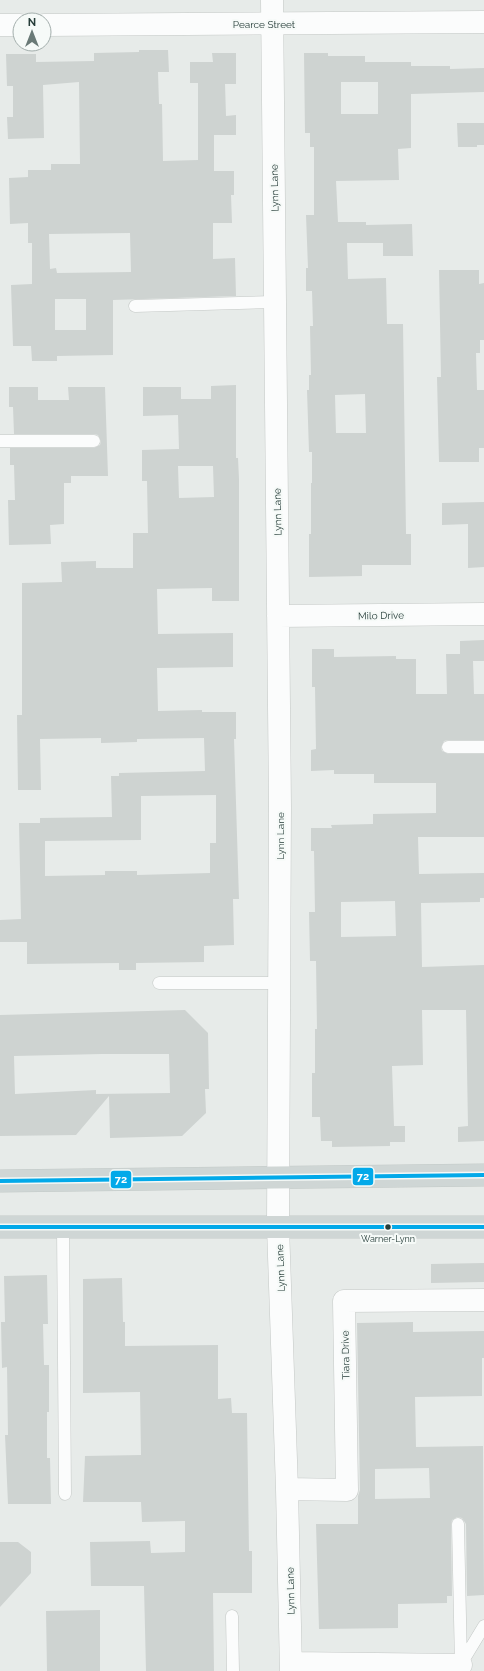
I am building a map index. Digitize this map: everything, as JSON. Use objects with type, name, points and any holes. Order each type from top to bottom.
[{"type":"main road","points":[[0,1180],[484,1175]]},
{"type":"main road","points":[[0,1227],[484,1227]]},
{"type":"street","name":"Lynn Lane","points":[[272,0],[280,807],[278,1227],[288,1489],[291,1667]]},
{"type":"street","name":"Pearce Street","points":[[52,25],[484,22]]},
{"type":"street","points":[[0,25],[12,25]]},
{"type":"street","name":"Milo Drive","points":[[278,616],[484,614]]},
{"type":"street","name":"Tiara Drive","points":[[288,1489],[347,1490],[344,1301],[484,1300]]},
{"type":"street","points":[[291,1667],[463,1668]]},
{"type":"lane","points":[[135,306],[275,302]]},
{"type":"lane","points":[[0,440],[94,441]]},
{"type":"lane","points":[[448,747],[484,747]]},
{"type":"lane","points":[[159,983],[279,983]]},
{"type":"lane","points":[[63,1226],[65,1494]]},
{"type":"lane","points":[[458,1524],[463,1668]]},
{"type":"lane","points":[[232,1616],[233,1671]]},
{"type":"lane","points":[[463,1668],[484,1626]]},
{"type":"building","points":[[139,50],[168,50],[169,72],[158,72],[159,104],[162,104],[163,161],[198,160],[198,83],[190,83],[190,62],[213,62],[212,53],[236,53],[236,84],[225,84],[226,116],[236,115],[236,135],[214,135],[214,171],[234,171],[234,195],[231,195],[232,223],[213,223],[213,259],[235,258],[236,296],[113,300],[113,355],[57,356],[57,361],[32,361],[31,346],[13,346],[11,285],[32,284],[32,243],[28,243],[28,223],[10,224],[9,178],[28,177],[28,170],[51,170],[51,164],[80,164],[79,82],[43,85],[44,138],[8,139],[7,117],[13,117],[13,86],[7,86],[6,54],[36,54],[36,62],[94,61],[94,53],[139,52]],"holes":[[[130,233],[131,272],[57,273],[56,268],[50,269],[49,234]],[[55,299],[86,299],[86,330],[55,330]]]},
{"type":"building","points":[[304,53],[328,53],[328,56],[365,56],[365,62],[411,62],[411,66],[450,66],[450,69],[484,68],[484,92],[411,94],[411,148],[398,149],[399,180],[336,181],[338,222],[366,222],[366,225],[412,224],[413,256],[383,256],[383,243],[347,243],[348,279],[386,278],[387,324],[403,324],[406,534],[411,534],[411,565],[362,565],[362,576],[309,577],[312,452],[309,452],[307,390],[309,390],[309,375],[311,375],[310,326],[313,326],[312,291],[306,291],[306,268],[308,268],[306,215],[314,215],[314,147],[310,147],[310,133],[305,133]],"holes":[[[341,82],[378,82],[378,114],[341,114]],[[365,394],[366,433],[336,433],[335,395]]]},
{"type":"building","points":[[457,123],[484,123],[484,145],[477,145],[477,147],[458,147]]},
{"type":"building","points":[[439,270],[479,270],[479,284],[484,283],[484,340],[480,340],[480,353],[476,353],[477,390],[484,390],[484,448],[479,448],[479,462],[439,462],[437,377],[441,377]]},
{"type":"building","points":[[236,385],[236,458],[238,458],[239,479],[239,601],[212,601],[212,588],[157,589],[158,634],[233,633],[233,667],[157,668],[158,711],[202,710],[202,712],[236,712],[236,739],[234,739],[239,899],[233,899],[234,945],[204,946],[204,962],[136,963],[136,970],[119,970],[119,963],[27,964],[27,942],[0,942],[0,920],[21,919],[19,823],[40,823],[40,818],[112,817],[111,776],[119,776],[119,773],[205,771],[204,738],[137,739],[137,742],[101,743],[101,738],[40,739],[41,790],[18,790],[17,715],[22,715],[22,583],[62,582],[61,562],[96,561],[96,568],[133,568],[133,533],[148,533],[147,481],[142,481],[142,450],[179,449],[178,415],[143,416],[143,387],[181,387],[181,399],[211,399],[211,386]],"holes":[[[178,466],[213,466],[214,497],[179,498]],[[216,795],[216,843],[210,843],[210,873],[137,875],[137,871],[105,871],[105,875],[45,876],[45,841],[141,840],[141,796]]]},
{"type":"building","points":[[9,387],[38,387],[38,400],[69,400],[68,387],[105,387],[108,476],[71,476],[71,483],[64,483],[64,524],[50,525],[51,544],[9,545],[8,500],[15,500],[14,465],[10,465],[10,448],[94,448],[100,445],[101,441],[98,435],[94,434],[14,434],[13,407],[9,407]]},
{"type":"building","points":[[484,502],[484,567],[468,568],[468,524],[442,525],[442,503]]},
{"type":"building","points":[[484,640],[484,661],[473,661],[474,694],[484,694],[484,740],[448,740],[444,741],[441,747],[442,751],[448,754],[484,754],[484,837],[418,837],[419,874],[484,873],[484,898],[480,898],[480,902],[421,903],[422,967],[484,965],[484,1141],[458,1142],[458,1127],[468,1126],[466,1010],[422,1010],[423,1065],[392,1066],[394,1126],[405,1126],[405,1142],[390,1142],[390,1146],[332,1147],[332,1141],[321,1141],[320,1117],[312,1117],[312,1073],[315,1073],[315,1029],[317,1029],[316,961],[310,961],[309,912],[315,912],[314,851],[311,851],[311,828],[332,828],[331,825],[373,824],[373,814],[436,813],[436,783],[374,783],[374,774],[334,774],[334,770],[311,771],[311,750],[316,749],[315,687],[312,687],[312,649],[334,649],[334,657],[396,656],[396,659],[416,659],[416,694],[447,694],[446,654],[460,654],[460,641]],"holes":[[[395,901],[396,936],[341,937],[341,902]]]},
{"type":"building","points":[[185,1010],[208,1033],[209,1089],[205,1089],[206,1113],[182,1136],[110,1138],[109,1096],[76,1135],[0,1136],[0,1015]],"holes":[[[169,1054],[170,1093],[96,1094],[96,1090],[15,1094],[14,1056]]]},
{"type":"building","points":[[484,1263],[484,1282],[431,1283],[431,1264]]},
{"type":"building","points":[[47,1275],[48,1324],[43,1324],[44,1365],[49,1365],[47,1458],[50,1458],[51,1504],[8,1504],[5,1435],[8,1435],[7,1367],[2,1368],[1,1322],[5,1322],[4,1276]]},
{"type":"building","points":[[122,1278],[125,1346],[218,1345],[218,1399],[231,1398],[232,1413],[247,1413],[249,1551],[252,1551],[252,1593],[213,1593],[214,1671],[146,1671],[144,1586],[91,1586],[90,1542],[150,1541],[151,1553],[185,1552],[185,1521],[142,1522],[141,1502],[83,1502],[85,1456],[141,1455],[140,1392],[83,1393],[83,1279]]},
{"type":"building","points":[[413,1322],[413,1332],[484,1331],[482,1396],[415,1397],[416,1447],[483,1446],[484,1595],[467,1596],[466,1524],[462,1518],[457,1517],[452,1520],[451,1524],[452,1596],[447,1596],[447,1603],[398,1604],[398,1628],[319,1629],[316,1524],[358,1524],[358,1496],[360,1490],[357,1323]],"holes":[[[429,1468],[430,1498],[375,1499],[375,1469]]]},
{"type":"building","points":[[0,1542],[18,1542],[31,1552],[31,1573],[0,1607]]},
{"type":"building","points":[[100,1610],[100,1671],[47,1671],[46,1611]]},
{"type":"transit line","name":"72","points":[[0,1181],[484,1175]]},
{"type":"transit line","name":"72","points":[[0,1227],[484,1227]]},
{"type":"place","name":"Warner-Lynn","points":[[388,1227]]}]
